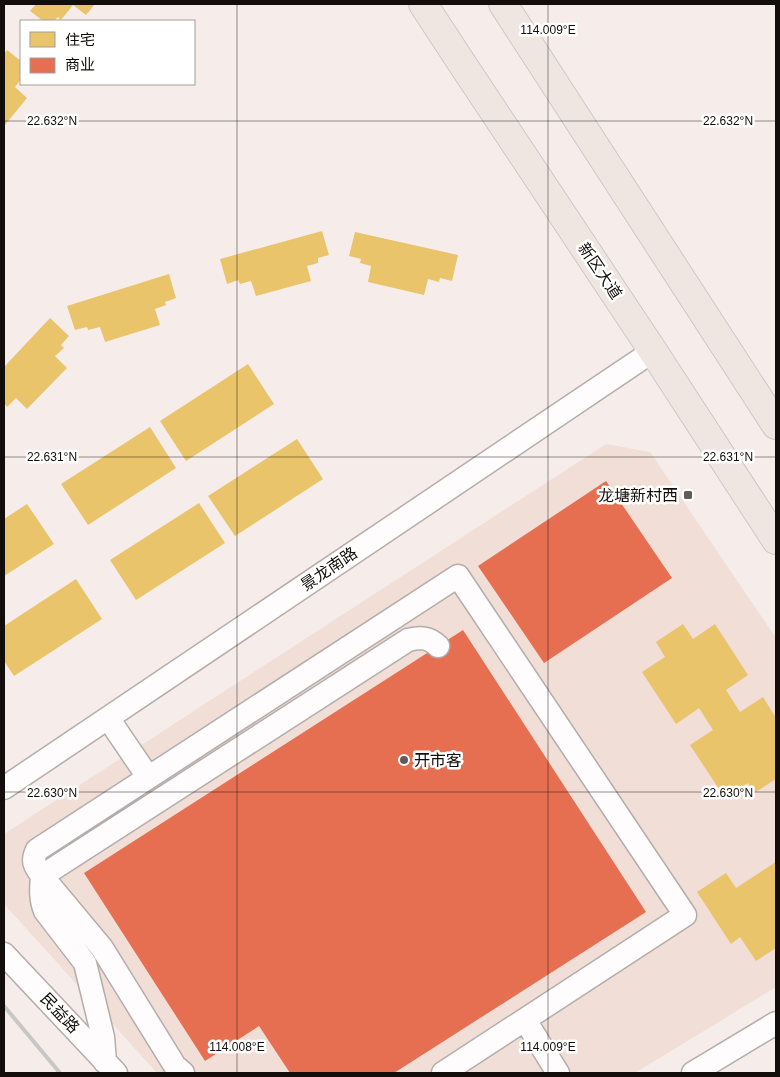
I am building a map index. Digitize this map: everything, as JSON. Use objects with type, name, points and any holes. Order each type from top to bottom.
[{"type":"main road","name":"新区大道","points":[[423,4],[776,540]]},
{"type":"main road","points":[[503,4],[776,425]]},
{"type":"street","name":"景龙南路","points":[[4,788],[653,351]]},
{"type":"street","points":[[183,1073],[175,1066],[102,948],[42,876],[34,864],[33,857],[37,850],[458,576],[686,915],[449,1072]]},
{"type":"street","points":[[42,876],[408,640],[417,637],[427,638],[438,646]]},
{"type":"street","points":[[108,718],[148,777]]},
{"type":"street","points":[[42,876],[40,893],[45,911],[85,963],[110,1067]]},
{"type":"street","name":"民益路","points":[[4,954],[110,1067]]},
{"type":"street","points":[[525,1020],[558,1073]]},
{"type":"street","points":[[693,1073],[776,1023]]},
{"type":"shaded area","points":[[606,444],[650,452],[776,638],[776,987],[635,1073],[157,1073],[4,904],[4,834]]},
{"type":"building: 住宅","points":[[36,4],[95,4],[86,15],[73,5],[61,20],[58,17],[55,20],[42,20],[30,11]]},
{"type":"building: 住宅","points":[[7,50],[20,60],[20,80],[15,87],[27,98],[4,126],[4,54]]},
{"type":"building: 住宅","points":[[322,231],[329,255],[318,258],[318,263],[307,266],[311,281],[256,296],[251,281],[240,284],[238,280],[227,284],[220,259]]},
{"type":"building: 住宅","points":[[355,232],[458,255],[452,281],[440,278],[439,282],[428,279],[424,295],[368,282],[371,266],[360,263],[361,259],[349,256]]},
{"type":"building: 住宅","points":[[169,274],[176,298],[165,302],[166,305],[155,309],[160,325],[105,342],[100,327],[88,330],[87,327],[75,330],[67,306]]},
{"type":"building: 住宅","points":[[50,318],[69,336],[61,345],[64,348],[55,356],[67,368],[27,409],[16,398],[7,407],[4,403],[4,367]]},
{"type":"building: 住宅","points":[[248,364],[274,404],[186,461],[160,421]]},
{"type":"building: 住宅","points":[[150,427],[176,468],[88,525],[61,484]]},
{"type":"building: 住宅","points":[[297,439],[323,479],[235,536],[208,496]]},
{"type":"building: 住宅","points":[[199,503],[225,543],[136,600],[110,560]]},
{"type":"building: 住宅","points":[[27,504],[54,544],[4,576],[4,519]]},
{"type":"building: 住宅","points":[[76,579],[102,619],[14,676],[4,661],[4,626]]},
{"type":"building: 住宅","points":[[683,624],[693,639],[715,624],[748,675],[726,690],[740,712],[763,697],[776,718],[776,779],[754,793],[748,783],[725,798],[690,745],[713,730],[699,708],[676,724],[642,672],[665,657],[656,642]]},
{"type":"building: 住宅","points":[[776,862],[776,948],[756,961],[740,937],[731,944],[697,892],[726,873],[736,888]]},
{"type":"building: 商业","points":[[606,481],[672,578],[544,663],[478,566]]},
{"type":"building: 商业","name":"开市客","points":[[463,630],[646,912],[394,1073],[290,1073],[259,1026],[205,1061],[84,873]]},
{"type":"railway","points":[[4,1006],[60,1073]]},
{"type":"place","name":"龙塘新村西","points":[[688,495]]},
{"type":"place","name":"开市客","points":[[404,760]]}]
